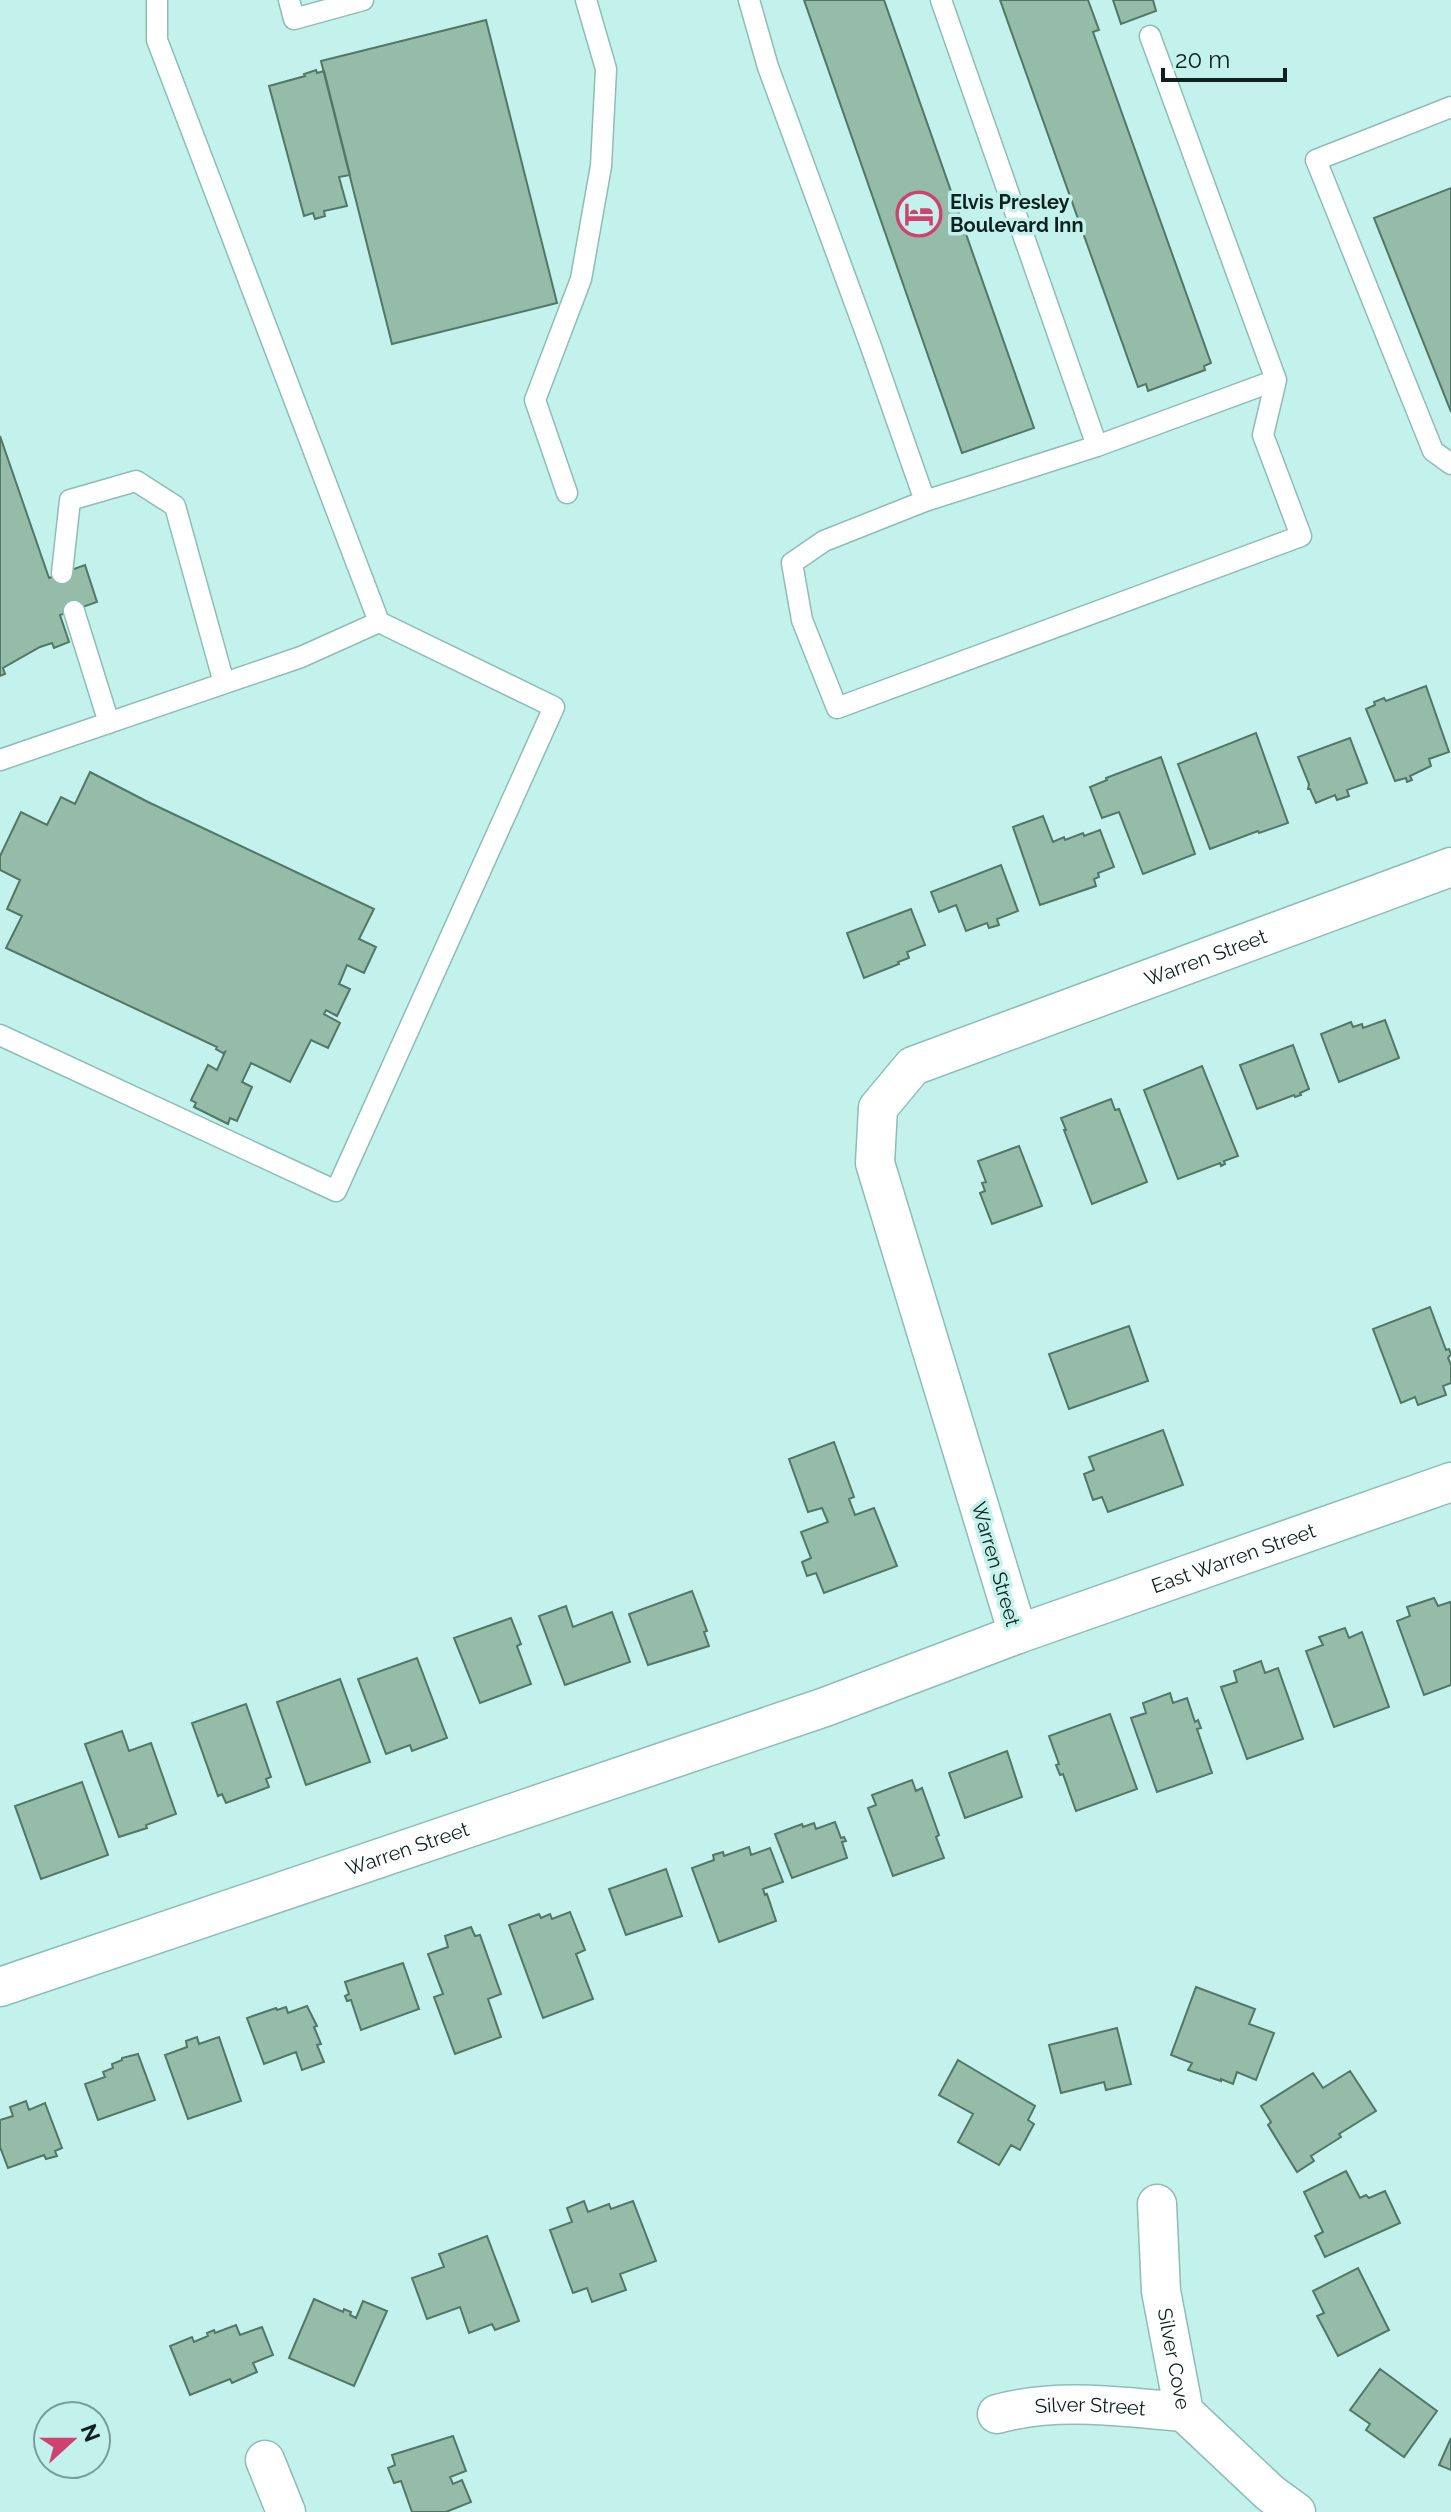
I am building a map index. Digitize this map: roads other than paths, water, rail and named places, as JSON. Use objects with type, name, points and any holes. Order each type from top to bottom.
[{"type":"street","name":"Warren Street","points":[[0,1987],[825,1707],[1018,1634],[875,1163],[878,1108],[913,1066],[1451,867]]},
{"type":"street","name":"East Warren Street","points":[[1018,1634],[1451,1482]]},
{"type":"street","name":"Silver Cove","points":[[1157,2204],[1161,2291],[1184,2412],[1270,2493],[1296,2512]]},
{"type":"street","name":"Silver Street","points":[[997,2414],[1024,2406],[1093,2404],[1184,2412]]},
{"type":"street","points":[[265,2460],[286,2512]]},
{"type":"lane","points":[[0,1035],[336,1191],[554,707],[379,622],[157,40],[157,0]]},
{"type":"lane","points":[[289,0],[294,19],[363,0]]},
{"type":"lane","points":[[567,493],[535,400],[581,279],[601,166],[606,69],[586,0]]},
{"type":"lane","points":[[749,0],[768,67],[925,501]]},
{"type":"lane","points":[[941,0],[1097,446]]},
{"type":"lane","points":[[1150,36],[1276,380],[1263,435],[1301,536],[837,708],[802,620],[792,563],[824,541],[925,501],[1097,446],[1276,380]]},
{"type":"lane","points":[[1451,107],[1316,160],[1433,451],[1451,464]]},
{"type":"lane","points":[[62,573],[70,500],[136,481],[175,506],[224,683]]},
{"type":"lane","points":[[74,611],[109,723]]},
{"type":"lane","points":[[0,760],[301,657],[379,622]]},
{"type":"place","name":"Elvis Presley Boulevard Inn","points":[[919,214]]}]
